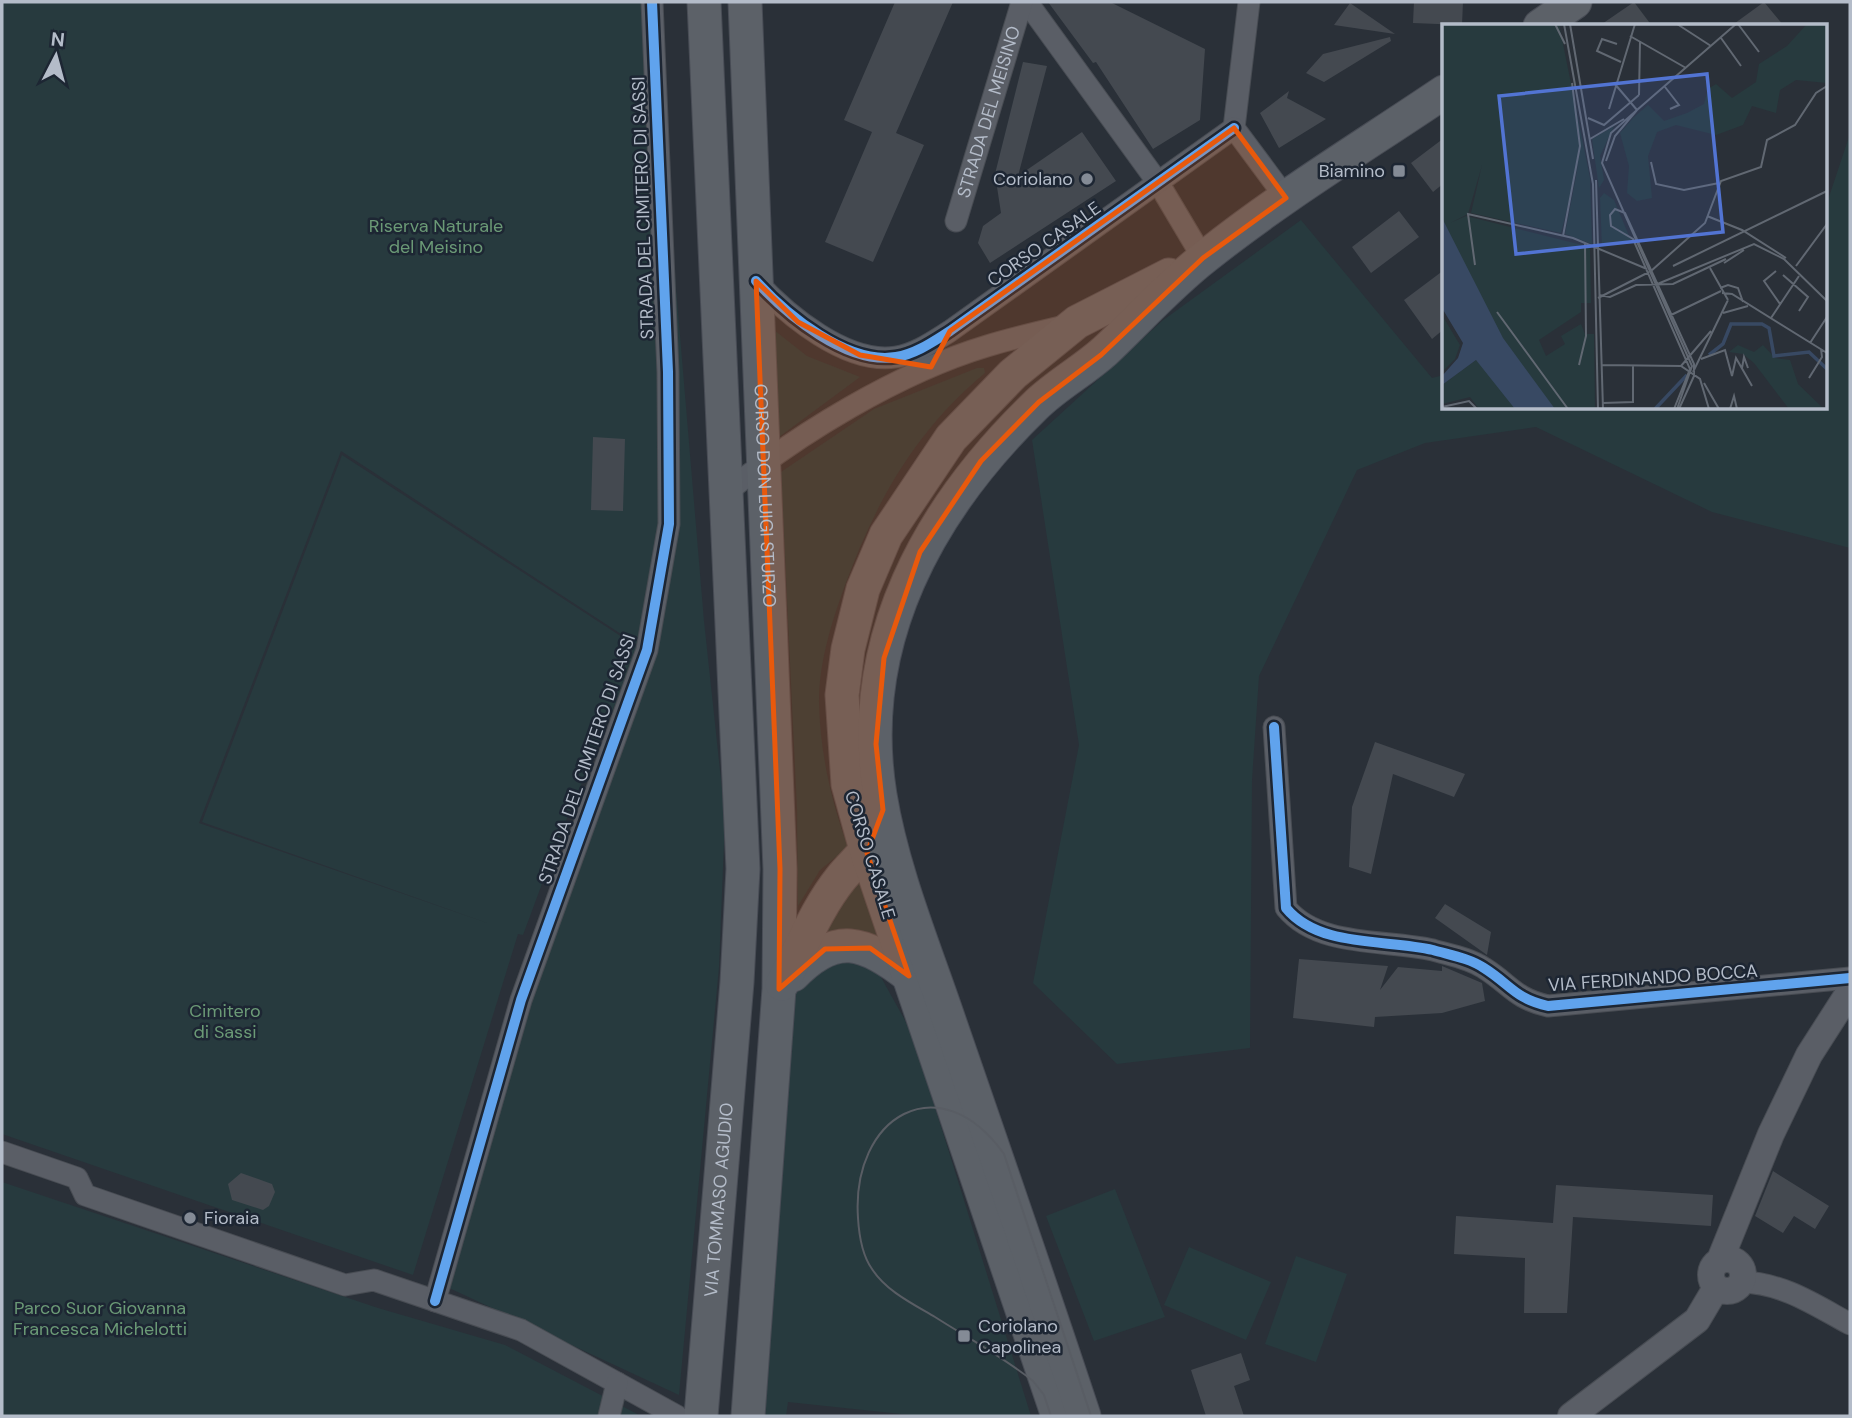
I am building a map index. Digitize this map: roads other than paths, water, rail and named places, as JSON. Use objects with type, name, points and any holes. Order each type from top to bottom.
[{"type":"main road","name":"CORSO DON LUIGI STURZO","points":[[704,2],[743,869],[737,982]]},
{"type":"main road","name":"CORSO DON LUIGI STURZO","points":[[745,2],[780,869],[779,989]]},
{"type":"main road","points":[[1543,24],[1575,2]]},
{"type":"main road","name":"CORSO CASALE","points":[[1084,1416],[903,884],[883,810],[876,744],[884,658],[899,604],[920,552],[950,502],[981,461],[1039,402],[1101,355],[1203,258],[1286,198],[1442,93]]},
{"type":"main road","name":"CORSO CASALE","points":[[1058,1416],[867,853],[848,784],[842,695],[848,649],[873,561],[901,508],[951,438],[1013,374],[1077,322],[1203,258]]},
{"type":"main road","points":[[748,1416],[779,989],[820,910],[842,877],[867,853],[883,810]]},
{"type":"main road","points":[[779,989],[809,959],[825,949],[840,945],[870,948],[909,976]]},
{"type":"main road","name":"VIA TOMMASO AGUDIO","points":[[701,1416],[737,982]]},
{"type":"street","name":"STRADA DEL CIMITERO DI SASSI","points":[[435,1301],[521,1000],[647,650],[667,536],[668,372],[652,2]]},
{"type":"street","points":[[1024,2],[1159,184],[1203,258]]},
{"type":"street","name":"STRADA DEL MEISINO","points":[[956,221],[1024,2]]},
{"type":"street","points":[[1249,2],[1234,128],[1286,198]]},
{"type":"street","name":"CORSO CASALE","points":[[756,281],[798,322],[860,355],[897,357],[917,350],[950,331],[1234,128]]},
{"type":"street","points":[[727,492],[764,462],[840,414],[931,367],[986,346],[1077,322]]},
{"type":"street","name":"CORSO CASALE","points":[[931,367],[950,331]]},
{"type":"street","points":[[897,357],[931,367]]},
{"type":"street","name":"VIA FERDINANDO BOCCA","points":[[1274,727],[1286,908],[1299,924],[1329,934],[1433,950],[1469,959],[1485,968],[1523,1000],[1548,1006],[1850,978]]},
{"type":"street","points":[[1716,1288],[1710,1273],[1720,1260],[1776,1123],[1809,1055],[1850,991]]},
{"type":"street","points":[[2,1152],[77,1178],[85,1195],[345,1285],[374,1280],[521,1330],[677,1416]]},
{"type":"street","points":[[1716,1288],[1734,1290],[1742,1282],[1743,1272],[1738,1263],[1729,1259],[1720,1260]]},
{"type":"street","points":[[1742,1282],[1764,1282],[1788,1290],[1850,1324]]},
{"type":"street","points":[[1571,1416],[1697,1320],[1716,1288]]},
{"type":"street","points":[[609,1416],[617,1383]]},
{"type":"tram line","points":[[1051,1416],[1044,1395],[1033,1381],[998,1356],[900,1296],[878,1277],[863,1251],[858,1218],[860,1183],[869,1153],[884,1129],[904,1114],[927,1108],[953,1111],[979,1126],[1004,1154],[1091,1416]]},
{"type":"place","name":"Biamino","points":[[1399,171]]},
{"type":"place","name":"Coriolano","points":[[1087,179]]},
{"type":"place","name":"Fioraia","points":[[190,1218]]},
{"type":"place","name":"Coriolano Capolinea","points":[[964,1336]]},
{"type":"park label","name":"Riserva Naturale del Meisino","points":[[436,236]]},
{"type":"park label","name":"Cimitero di Sassi","points":[[225,1021]]},
{"type":"park label","name":"Parco Suor Giovanna Francesca Michelotti","points":[[100,1318]]}]
